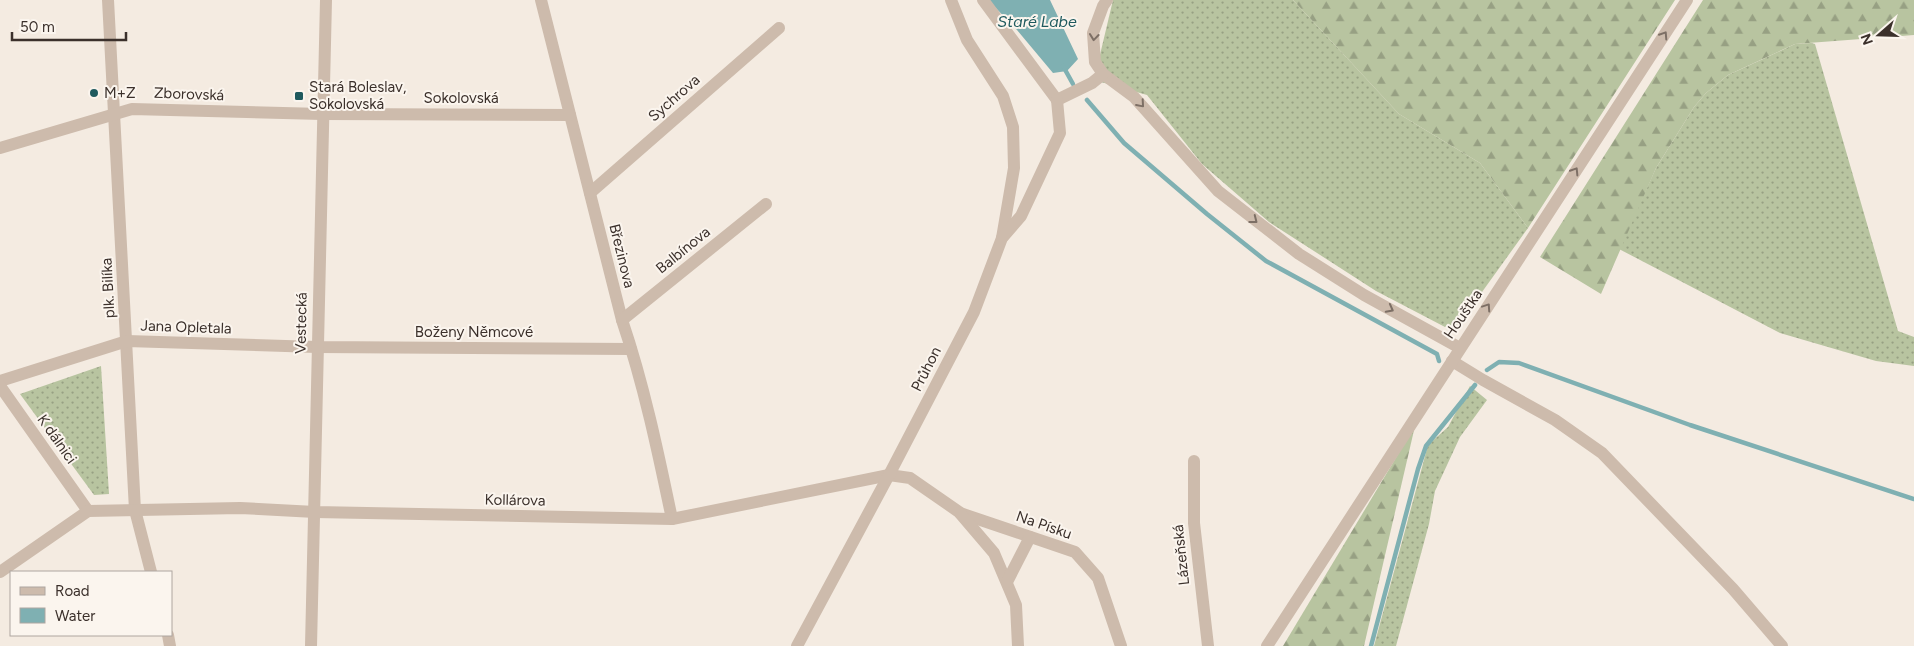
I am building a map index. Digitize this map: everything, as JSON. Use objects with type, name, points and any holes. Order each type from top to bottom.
[{"type":"street","name":"plk. Bilíka","points":[[108,0],[135,510],[151,571]]},
{"type":"street","name":"Vestecká","points":[[312,646],[322,114],[326,0]]},
{"type":"street","name":"Březinova","points":[[541,0],[622,320],[658,450],[672,519]]},
{"type":"street","points":[[951,0],[967,40],[1003,96],[1013,127],[1014,168],[1002,238]]},
{"type":"street","points":[[983,0],[1057,100],[1092,83],[1103,74]]},
{"type":"street","points":[[1107,0],[1093,33],[1095,62],[1103,74],[1134,96],[1218,191],[1292,248],[1364,295],[1460,348]]},
{"type":"street","name":"Houštka","points":[[1267,646],[1687,0]]},
{"type":"street","name":"Sychrova","points":[[590,193],[779,28]]},
{"type":"street","name":"Průhon","points":[[797,646],[974,312],[1002,238],[1021,216],[1060,133],[1057,100]]},
{"type":"street","name":"Zborovská","points":[[0,148],[132,109],[322,114]]},
{"type":"street","name":"Sokolovská","points":[[322,114],[570,115]]},
{"type":"street","name":"Balbínova","points":[[622,320],[766,204]]},
{"type":"street","name":"Jana Opletala","points":[[0,381],[127,341],[317,347]]},
{"type":"street","name":"Boženy Němcové","points":[[317,347],[631,349]]},
{"type":"street","points":[[1452,361],[1555,420],[1602,453],[1732,588],[1782,646]]},
{"type":"street","name":"K dálnici","points":[[0,386],[88,511]]},
{"type":"street","name":"Lázeňská","points":[[1194,461],[1194,523],[1208,646]]},
{"type":"street","name":"Na Písku","points":[[889,475],[910,478],[959,512],[994,553],[1016,605],[1018,646]]},
{"type":"street","name":"Kollárova","points":[[88,511],[240,508],[315,512],[672,519],[889,475]]},
{"type":"street","points":[[0,572],[88,511]]},
{"type":"street","name":"Na Písku","points":[[959,512],[1075,552],[1098,578],[1121,646]]},
{"type":"street","points":[[1007,582],[1030,537]]},
{"type":"green space","points":[[1113,0],[1293,0],[1399,114],[1480,163],[1528,228],[1459,324],[1445,327],[1376,291],[1269,222],[1202,164],[1147,95],[1094,80]]},
{"type":"green space","points":[[1293,0],[1675,0],[1528,228],[1480,163],[1399,114]]},
{"type":"green space","points":[[1703,0],[1914,0],[1914,35],[1795,44],[1728,75],[1706,93],[1694,107],[1656,168],[1601,294],[1540,257]]},
{"type":"green space","points":[[1795,44],[1815,44],[1898,331],[1914,337],[1914,366],[1876,361],[1780,333],[1619,249],[1656,168],[1694,107],[1706,93],[1728,75]]},
{"type":"green space","points":[[101,366],[109,494],[94,495],[20,394]]},
{"type":"green space","points":[[1470,386],[1487,400],[1460,437],[1435,491],[1429,524],[1396,646],[1374,646],[1428,445],[1448,427]]},
{"type":"green space","points":[[1415,426],[1364,646],[1283,646]]},
{"type":"water","name":"Staré Labe","points":[[988,0],[1050,0],[1078,59],[1067,71],[1053,73],[1017,30]]},
{"type":"waterway","points":[[1063,66],[1073,84]]},
{"type":"waterway","points":[[1087,100],[1124,143],[1207,214],[1266,261],[1437,354],[1439,361]]},
{"type":"waterway","points":[[1487,370],[1499,362],[1519,363],[1690,425],[1914,499]]},
{"type":"waterway","points":[[1371,646],[1418,469],[1426,446],[1475,385]]},
{"type":"place","name":"M+Z","points":[[94,93]]},
{"type":"place","name":"Stará Boleslav, Sokolovská","points":[[299,96]]}]
